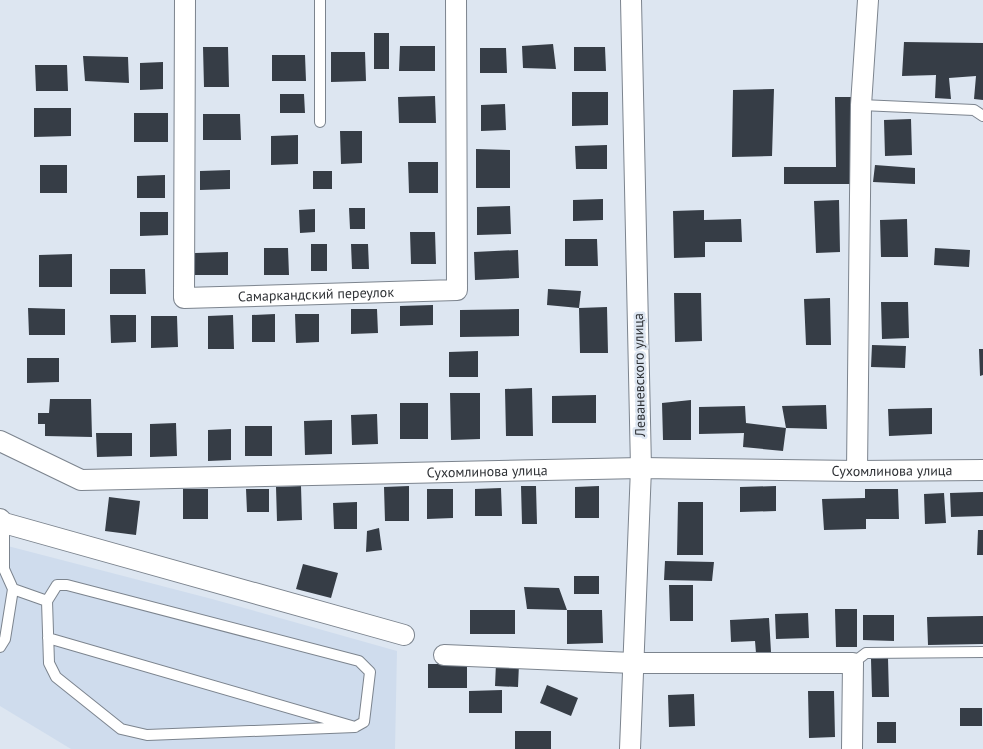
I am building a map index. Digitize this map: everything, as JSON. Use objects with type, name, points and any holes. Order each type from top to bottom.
[{"type":"street","name":"Самаркандский переулок","points":[[186,0],[184,298],[457,290],[456,0]]},
{"type":"street","name":"Леваневского улица","points":[[630,749],[641,468],[631,0]]},
{"type":"street","points":[[857,471],[861,105],[868,0]]},
{"type":"street","name":"Сухомлинова улица","points":[[0,441],[81,480],[641,468],[857,471],[983,470]]},
{"type":"street","points":[[2,521],[404,635]]},
{"type":"street","points":[[444,655],[633,663],[853,663],[852,749]]},
{"type":"lane","points":[[320,0],[320,122]]},
{"type":"lane","points":[[861,105],[974,110],[983,116]]},
{"type":"lane","points":[[0,647],[5,639],[12,589],[4,569],[2,521]]},
{"type":"lane","points":[[57,585],[67,585],[359,661],[370,672],[364,722],[355,727],[147,735],[121,729],[56,677],[49,663],[48,638],[47,601],[57,585]]},
{"type":"lane","points":[[12,589],[47,601]]},
{"type":"lane","points":[[48,638],[355,727]]},
{"type":"lane","points":[[853,663],[866,653],[983,652]]},
{"type":"shaded area","points":[[0,544],[212,599],[397,651],[395,749],[71,749],[0,706]]},
{"type":"building","points":[[374,33],[389,33],[389,69],[374,69]]},
{"type":"building","points":[[904,42],[983,43],[983,100],[974,99],[976,76],[949,78],[951,99],[935,98],[936,75],[902,76]]},
{"type":"building","points":[[553,44],[556,69],[523,68],[522,46]]},
{"type":"building","points":[[400,46],[435,46],[435,71],[399,71]]},
{"type":"building","points":[[203,47],[228,47],[229,87],[204,87]]},
{"type":"building","points":[[574,47],[605,47],[606,71],[574,71]]},
{"type":"building","points":[[480,48],[506,48],[507,73],[480,73]]},
{"type":"building","points":[[331,52],[365,52],[366,81],[331,82]]},
{"type":"building","points":[[272,55],[305,55],[306,81],[272,81]]},
{"type":"building","points":[[83,56],[128,57],[129,83],[85,81]]},
{"type":"building","points":[[163,62],[163,89],[140,90],[140,63]]},
{"type":"building","points":[[35,65],[67,65],[68,91],[36,91]]},
{"type":"building","points":[[774,89],[772,156],[732,157],[733,90]]},
{"type":"building","points":[[572,92],[608,92],[608,125],[572,126]]},
{"type":"building","points":[[280,94],[304,94],[305,113],[280,113]]},
{"type":"building","points":[[435,96],[436,123],[399,123],[398,97]]},
{"type":"building","points":[[835,97],[853,97],[854,184],[784,184],[784,167],[836,167]]},
{"type":"building","points":[[505,104],[506,130],[481,131],[481,105]]},
{"type":"building","points":[[34,108],[71,108],[71,136],[34,137]]},
{"type":"building","points":[[134,113],[168,113],[168,142],[134,142]]},
{"type":"building","points":[[203,114],[240,114],[241,140],[203,140]]},
{"type":"building","points":[[911,119],[912,155],[885,156],[884,120]]},
{"type":"building","points":[[340,131],[362,131],[362,163],[341,164]]},
{"type":"building","points":[[298,135],[298,164],[271,165],[271,136]]},
{"type":"building","points":[[607,145],[607,169],[576,169],[575,146]]},
{"type":"building","points":[[476,149],[510,150],[510,188],[476,188]]},
{"type":"building","points":[[408,162],[438,162],[438,193],[409,193]]},
{"type":"building","points":[[40,165],[67,165],[67,193],[40,193]]},
{"type":"building","points":[[875,165],[915,168],[915,184],[873,182]]},
{"type":"building","points":[[230,170],[230,189],[200,190],[200,171]]},
{"type":"building","points":[[313,171],[332,171],[332,189],[313,189]]},
{"type":"building","points":[[165,175],[165,198],[137,198],[137,176]]},
{"type":"building","points":[[603,199],[603,220],[573,221],[573,200]]},
{"type":"building","points":[[839,200],[840,252],[816,253],[814,201]]},
{"type":"building","points":[[510,206],[511,234],[477,235],[477,207]]},
{"type":"building","points":[[349,208],[365,208],[365,229],[350,229]]},
{"type":"building","points":[[315,209],[315,232],[300,233],[299,210]]},
{"type":"building","points":[[704,210],[704,220],[741,219],[742,242],[705,242],[705,257],[674,258],[673,211]]},
{"type":"building","points":[[140,212],[168,212],[168,235],[140,236]]},
{"type":"building","points":[[907,219],[908,257],[881,257],[880,220]]},
{"type":"building","points":[[410,232],[435,232],[436,264],[411,264]]},
{"type":"building","points":[[565,239],[597,239],[598,266],[565,266]]},
{"type":"building","points":[[311,244],[327,244],[327,271],[311,271]]},
{"type":"building","points":[[351,244],[368,244],[369,269],[352,269]]},
{"type":"building","points":[[264,248],[288,248],[289,275],[264,275]]},
{"type":"building","points":[[935,248],[970,250],[969,267],[934,265]]},
{"type":"building","points":[[518,250],[519,278],[475,280],[474,252]]},
{"type":"building","points":[[228,252],[228,275],[195,275],[195,253]]},
{"type":"building","points":[[72,254],[72,287],[39,287],[39,255]]},
{"type":"building","points":[[110,269],[145,269],[146,294],[110,294]]},
{"type":"building","points":[[548,289],[581,291],[579,308],[547,305]]},
{"type":"building","points":[[674,293],[701,293],[702,341],[675,342]]},
{"type":"building","points":[[830,298],[831,345],[806,345],[804,299]]},
{"type":"building","points":[[881,302],[908,302],[909,338],[882,339]]},
{"type":"building","points":[[433,305],[433,325],[400,326],[400,306]]},
{"type":"building","points":[[607,307],[608,353],[580,353],[579,308]]},
{"type":"building","points":[[28,308],[65,309],[65,335],[29,335]]},
{"type":"building","points":[[351,309],[377,309],[378,333],[351,334]]},
{"type":"building","points":[[519,309],[519,336],[460,337],[460,310]]},
{"type":"building","points":[[275,314],[275,342],[252,342],[252,315]]},
{"type":"building","points":[[295,314],[319,314],[319,342],[296,343]]},
{"type":"building","points":[[110,315],[136,315],[136,342],[111,343]]},
{"type":"building","points":[[233,315],[234,349],[208,349],[208,316]]},
{"type":"building","points":[[151,316],[177,316],[178,347],[151,348]]},
{"type":"building","points":[[872,345],[906,346],[905,368],[871,367]]},
{"type":"building","points":[[979,349],[983,349],[983,375],[980,376]]},
{"type":"building","points":[[478,351],[478,377],[449,377],[449,352]]},
{"type":"building","points":[[27,358],[59,358],[59,382],[27,383]]},
{"type":"building","points":[[532,388],[533,436],[506,436],[505,389]]},
{"type":"building","points":[[450,393],[480,393],[480,439],[451,440]]},
{"type":"building","points":[[596,395],[596,423],[552,423],[552,396]]},
{"type":"building","points":[[50,399],[91,399],[92,437],[45,436],[45,424],[38,424],[38,413],[49,413]]},
{"type":"building","points":[[691,400],[691,440],[663,440],[662,403]]},
{"type":"building","points":[[400,403],[428,403],[428,439],[400,439]]},
{"type":"building","points":[[826,405],[827,429],[786,428],[782,406]]},
{"type":"building","points":[[745,406],[746,423],[786,428],[783,451],[743,447],[744,433],[699,434],[699,407]]},
{"type":"building","points":[[932,408],[932,434],[889,436],[888,409]]},
{"type":"building","points":[[377,414],[378,444],[352,445],[351,415]]},
{"type":"building","points":[[332,420],[332,454],[305,455],[304,421]]},
{"type":"building","points":[[176,423],[177,456],[150,457],[150,424]]},
{"type":"building","points":[[245,426],[272,426],[272,456],[245,456]]},
{"type":"building","points":[[231,429],[231,460],[208,461],[208,430]]},
{"type":"building","points":[[96,433],[132,433],[132,456],[97,457]]},
{"type":"building","points":[[301,486],[302,520],[277,521],[276,487]]},
{"type":"building","points":[[409,486],[409,521],[385,521],[384,487]]},
{"type":"building","points":[[521,486],[536,486],[537,524],[522,524]]},
{"type":"building","points":[[599,486],[599,518],[575,518],[575,487]]},
{"type":"building","points":[[776,486],[776,511],[740,512],[740,487]]},
{"type":"building","points":[[501,488],[502,516],[475,516],[475,489]]},
{"type":"building","points":[[183,489],[208,489],[208,519],[183,519]]},
{"type":"building","points":[[246,489],[269,489],[269,512],[247,512]]},
{"type":"building","points":[[427,489],[453,489],[453,518],[427,519]]},
{"type":"building","points":[[865,489],[898,489],[899,519],[866,519],[866,529],[824,530],[822,499],[865,498]]},
{"type":"building","points":[[983,492],[983,516],[951,517],[950,493]]},
{"type":"building","points":[[944,493],[946,523],[925,524],[924,494]]},
{"type":"building","points":[[109,497],[140,501],[136,535],[105,531]]},
{"type":"building","points":[[357,502],[357,529],[334,529],[333,503]]},
{"type":"building","points":[[678,502],[703,502],[703,555],[677,555]]},
{"type":"building","points":[[379,528],[382,550],[366,552],[367,531]]},
{"type":"building","points":[[978,530],[983,530],[983,555],[977,555]]},
{"type":"building","points":[[665,561],[714,562],[712,581],[664,580]]},
{"type":"building","points":[[303,564],[338,573],[331,598],[296,589]]},
{"type":"building","points":[[574,576],[599,576],[599,594],[574,594]]},
{"type":"building","points":[[669,585],[693,585],[693,621],[670,621]]},
{"type":"building","points":[[524,587],[559,588],[567,610],[527,609]]},
{"type":"building","points":[[835,609],[857,609],[857,647],[836,647]]},
{"type":"building","points":[[470,610],[515,610],[515,634],[470,634]]},
{"type":"building","points":[[567,610],[602,610],[603,643],[567,644]]},
{"type":"building","points":[[808,613],[809,638],[776,639],[775,614]]},
{"type":"building","points":[[863,615],[894,615],[894,641],[863,640]]},
{"type":"building","points":[[983,616],[983,644],[928,645],[927,617]]},
{"type":"building","points":[[769,618],[771,652],[756,653],[755,641],[731,642],[730,620]]},
{"type":"building","points":[[888,658],[889,697],[872,697],[871,659]]},
{"type":"building","points":[[496,663],[519,664],[518,687],[495,686]]},
{"type":"building","points":[[428,664],[467,664],[467,688],[428,688]]},
{"type":"building","points":[[547,685],[578,698],[571,716],[540,703]]},
{"type":"building","points":[[502,690],[502,713],[469,713],[469,691]]},
{"type":"building","points":[[808,691],[834,691],[835,737],[809,738]]},
{"type":"building","points":[[694,694],[695,726],[669,727],[668,695]]},
{"type":"building","points":[[960,708],[982,708],[982,726],[960,726]]},
{"type":"building","points":[[877,722],[896,722],[896,743],[877,743]]},
{"type":"building","points":[[515,731],[551,731],[551,749],[515,749]]}]
